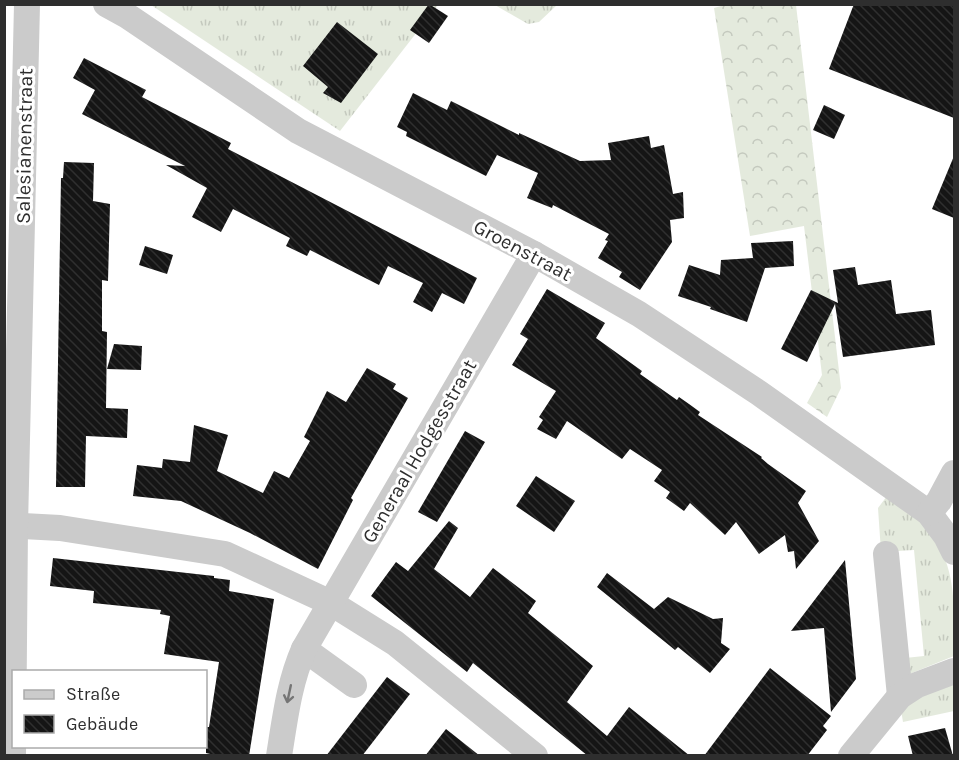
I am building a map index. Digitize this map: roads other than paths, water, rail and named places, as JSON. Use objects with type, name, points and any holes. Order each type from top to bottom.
[{"type":"street","name":"Salesianenstraat","points":[[12,756],[10,526],[27,4]]},
{"type":"street","name":"Groenstraat","points":[[106,4],[126,15],[298,131],[534,254],[639,314],[759,393],[929,513],[946,536],[954,552]]},
{"type":"street","name":"Generaal Hodgesstraat","points":[[279,756],[294,671],[304,649],[534,254]]},
{"type":"street","points":[[929,513],[939,501],[954,473]]},
{"type":"street","points":[[10,526],[60,528],[225,554],[331,603],[395,643],[535,756]]},
{"type":"street","points":[[886,554],[900,696]]},
{"type":"street","points":[[304,649],[354,685]]},
{"type":"street","points":[[851,756],[900,696],[917,685],[954,671]]}]
